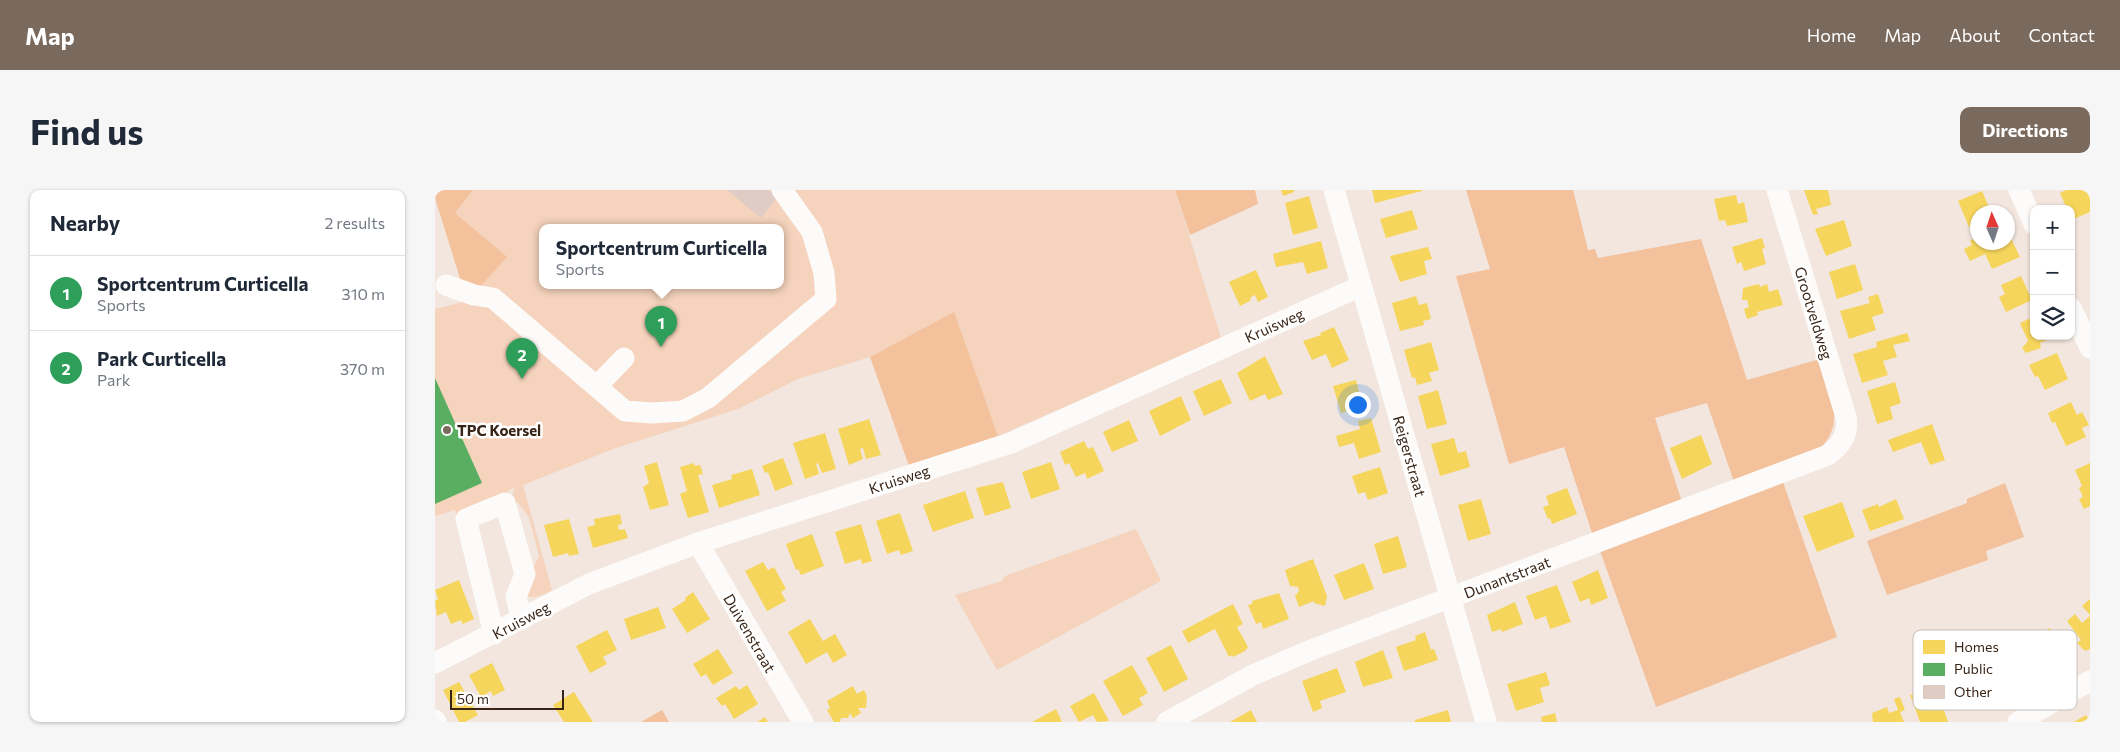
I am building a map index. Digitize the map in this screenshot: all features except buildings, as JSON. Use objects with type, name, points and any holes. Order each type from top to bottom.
[{"type":"street","points":[[446,284],[474,295],[493,298],[625,411],[652,413],[683,411],[708,398],[826,300],[824,273],[812,232],[782,190]]},
{"type":"street","name":"Reigerstraat","points":[[1334,190],[1487,722]]},
{"type":"street","name":"Grootveldweg","points":[[1777,190],[1846,417],[1845,436]]},
{"type":"street","points":[[2019,190],[2030,215]]},
{"type":"street","name":"Kruisweg","points":[[435,663],[589,584],[698,543],[1011,443],[1361,286]]},
{"type":"street","points":[[2075,316],[2090,348]]},
{"type":"street","points":[[597,386],[624,358]]},
{"type":"street","name":"Dunantstraat","points":[[1167,722],[1278,663],[1828,455],[1839,447],[1845,436]]},
{"type":"street","points":[[494,634],[466,519],[505,503],[525,574],[516,597],[521,620]]},
{"type":"street","name":"Duivenstraat","points":[[698,543],[803,722]]},
{"type":"street","points":[[2077,688],[2090,681]]},
{"type":"street","points":[[2018,722],[2039,710]]},
{"type":"shaded area","points":[[435,190],[473,190],[455,213],[507,257],[467,301],[435,198]]},
{"type":"shaded area","points":[[473,190],[1175,190],[1221,338],[998,436],[953,313],[870,357],[798,379],[738,409],[613,449],[523,485],[552,590],[540,596],[529,597],[521,593],[539,556],[529,517],[518,503],[510,501],[515,488],[509,490],[508,495],[457,517],[455,510],[435,516],[435,309],[467,301],[455,213]]},
{"type":"shaded area","points":[[1175,190],[1255,190],[1258,204],[1190,235]]},
{"type":"shaded area","points":[[1466,190],[1573,190],[1588,250],[1595,249],[1598,258],[1701,239],[1747,380],[1820,359],[1834,407],[1832,429],[1827,440],[1818,450],[1734,482],[1707,403],[1655,418],[1682,502],[1593,536],[1564,447],[1509,464],[1456,276],[1490,269]]},
{"type":"shaded area","points":[[954,312],[998,436],[909,466],[870,357]]},
{"type":"shaded area","points":[[1782,479],[1837,637],[1656,707],[1599,548]]},
{"type":"shaded area","points":[[2005,483],[2024,537],[1986,551],[1988,560],[1887,595],[1867,541],[1967,503],[1967,499]]},
{"type":"shaded area","points":[[1136,529],[1161,581],[997,670],[955,595],[1002,581],[1005,576]]},
{"type":"shaded area","points":[[662,710],[669,722],[641,722]]},
{"type":"place","name":"Sportcentrum Curticella","points":[[661,347]]},
{"type":"place","name":"Park Curticella","points":[[522,379]]},
{"type":"place","name":"TPC Koersel","points":[[447,430]]}]
